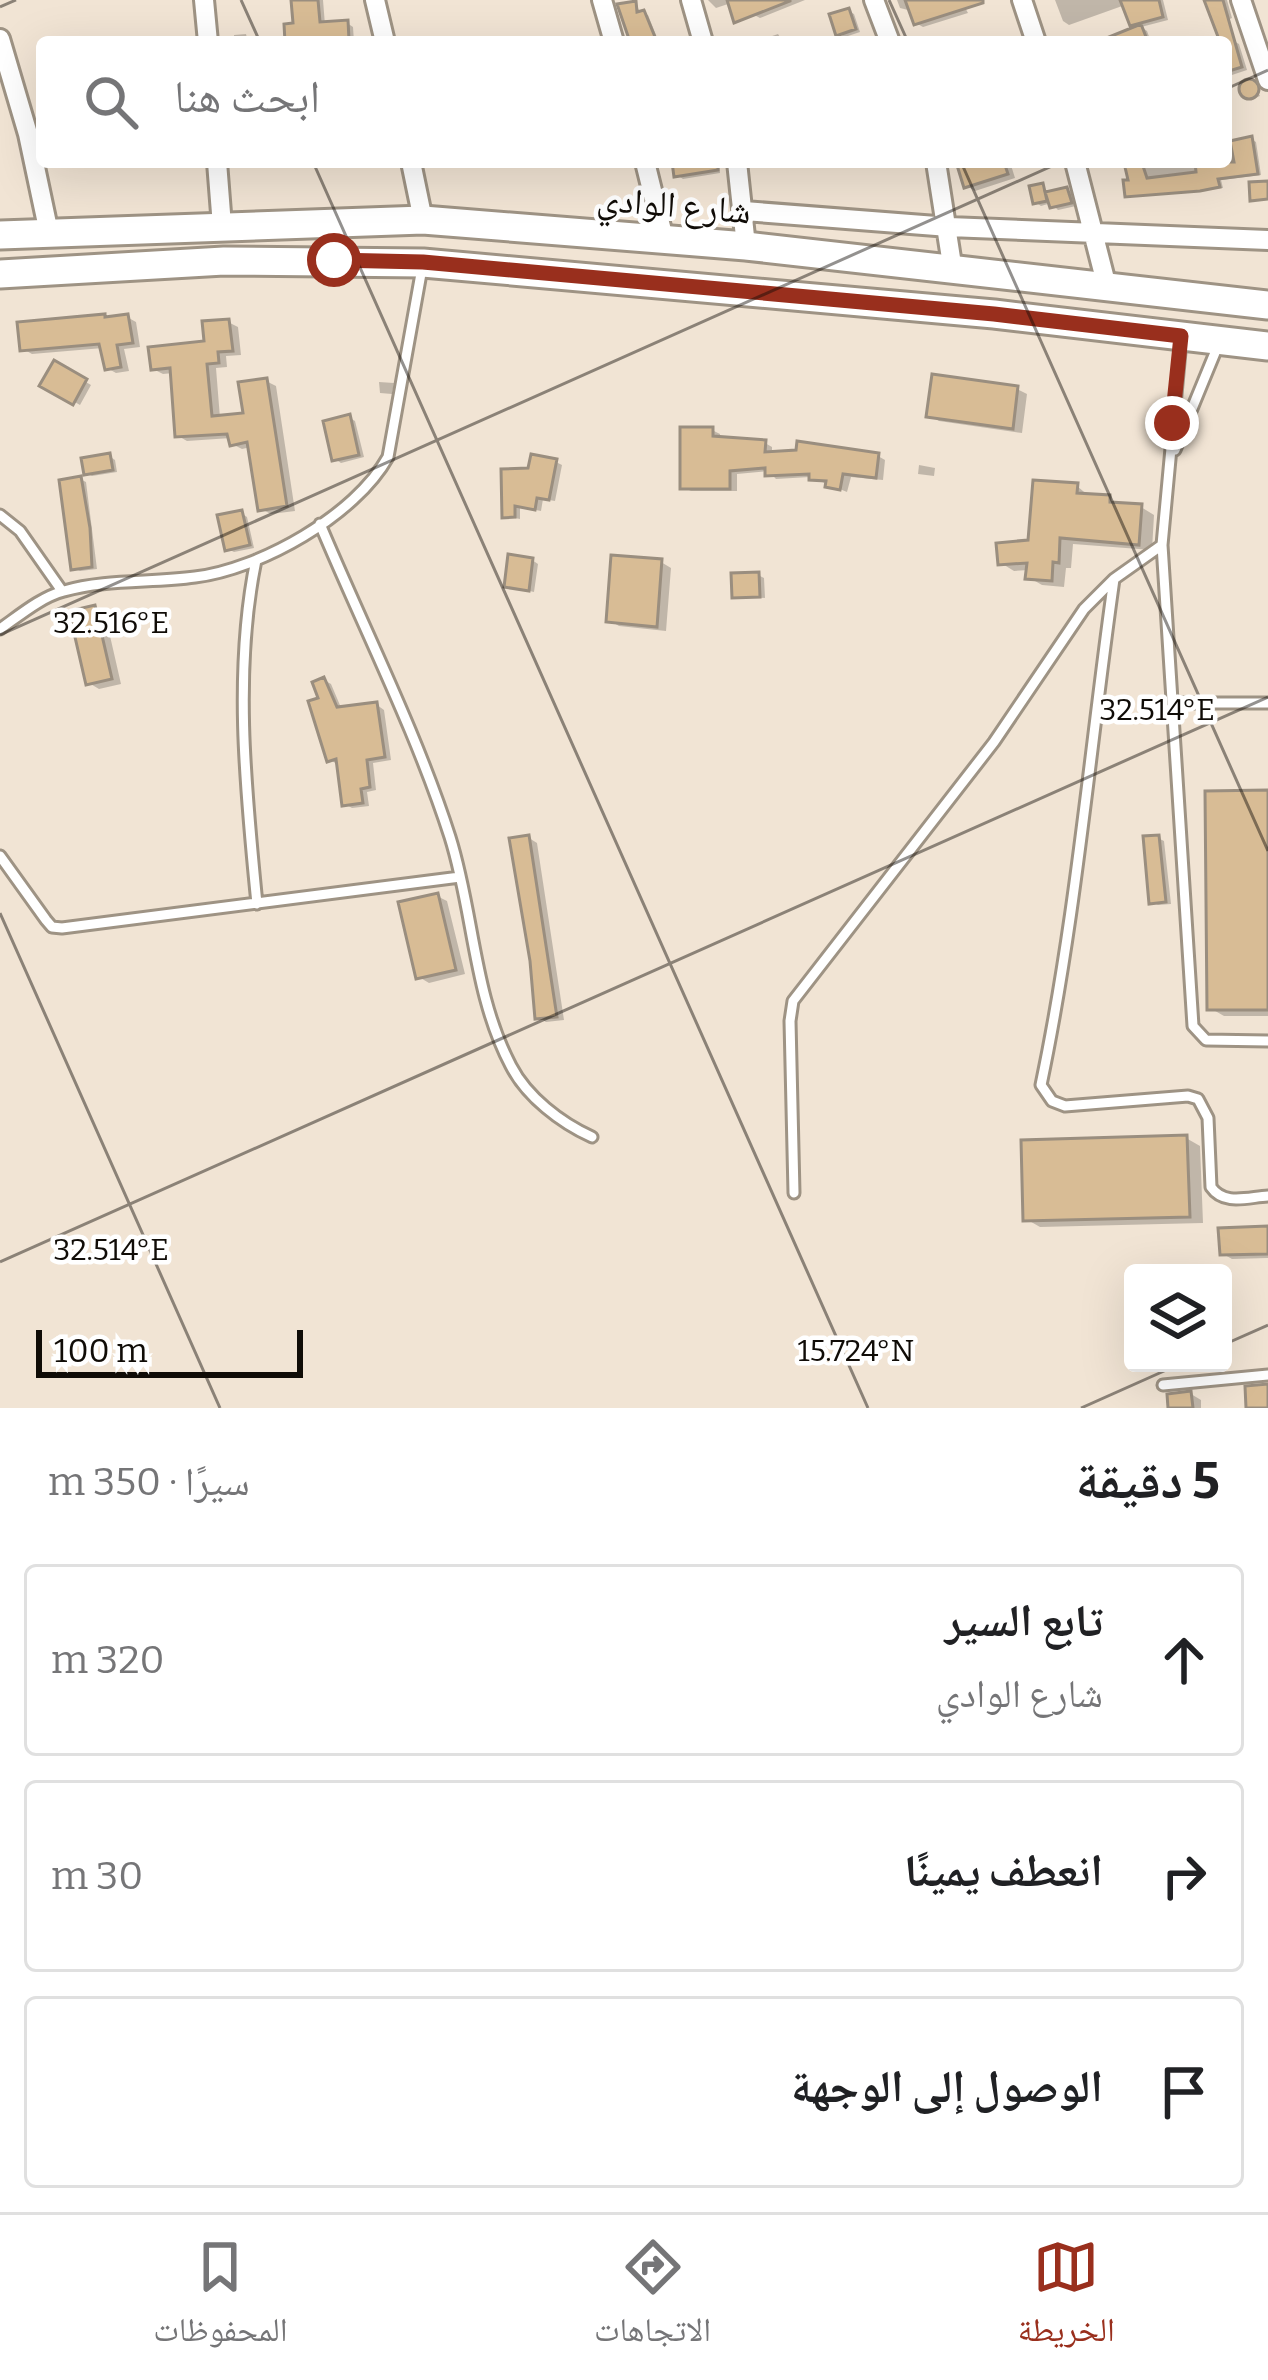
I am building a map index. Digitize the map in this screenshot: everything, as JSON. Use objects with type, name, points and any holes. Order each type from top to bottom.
[{"type":"main road","name":"شارع الوادي","points":[[0,235],[424,220],[746,246],[1268,305]]},
{"type":"main road","points":[[0,274],[224,261],[423,262],[994,314],[1268,346]]},
{"type":"main road","points":[[994,314],[995,275]]},
{"type":"main road","points":[[1064,322],[1070,283]]},
{"type":"street","points":[[204,0],[207,36]]},
{"type":"street","points":[[375,0],[384,36]]},
{"type":"street","points":[[602,0],[612,36]]},
{"type":"street","points":[[691,0],[700,36]]},
{"type":"street","points":[[874,0],[888,36]]},
{"type":"street","points":[[1022,0],[1034,36]]},
{"type":"street","points":[[1241,0],[1268,80]]},
{"type":"street","points":[[0,39],[8,92],[49,233]]},
{"type":"street","points":[[217,168],[222,226]]},
{"type":"street","points":[[412,168],[424,220]]},
{"type":"street","points":[[646,168],[664,239]]},
{"type":"street","points":[[737,168],[746,246]]},
{"type":"street","points":[[937,168],[953,271]]},
{"type":"street","points":[[1077,168],[1107,287]]},
{"type":"street","points":[[744,211],[949,227],[1268,240]]},
{"type":"lane","points":[[0,629],[62,591],[227,572],[320,524],[374,481],[388,457],[423,262]]},
{"type":"lane","points":[[1181,336],[1162,545],[1192,1026],[1206,1040],[1268,1041]]},
{"type":"lane","points":[[1173,455],[1220,340]]},
{"type":"lane","points":[[0,515],[20,531],[62,591]]},
{"type":"lane","points":[[320,524],[440,810],[460,877],[481,991],[512,1068],[549,1110],[592,1137]]},
{"type":"lane","points":[[794,1192],[793,1001],[994,742],[1084,610],[1114,579],[1162,545]]},
{"type":"lane","points":[[256,560],[249,592],[245,716],[257,904]]},
{"type":"lane","points":[[1114,579],[1084,791],[1070,937],[1041,1085],[1052,1101],[1065,1106],[1198,1099],[1208,1118],[1211,1187],[1216,1195],[1224,1199],[1268,1196]]},
{"type":"lane","points":[[1172,703],[1268,703]]},
{"type":"lane","points":[[0,856],[52,927],[460,877]]},
{"type":"lane","points":[[1163,1385],[1268,1375]]},
{"type":"building","points":[[291,0],[318,0],[320,22],[348,20],[349,36],[285,36],[284,24],[293,23]]},
{"type":"building","points":[[727,0],[790,0],[790,1],[734,23]]},
{"type":"building","points":[[905,0],[983,0],[983,3],[914,25]]},
{"type":"building","points":[[1120,0],[1159,0],[1163,17],[1130,26]]},
{"type":"building","points":[[1204,0],[1223,0],[1242,67],[1232,70],[1232,36],[1218,36]]},
{"type":"building","points":[[636,1],[637,12],[644,10],[655,36],[628,36],[617,4]]},
{"type":"building","points":[[849,8],[856,29],[836,36],[829,14]]},
{"type":"building","points":[[1141,24],[1146,36],[1111,36]]},
{"type":"building","points":[[1249,79],[1259,89],[1249,99],[1239,89]]},
{"type":"building","points":[[1252,136],[1258,174],[1218,179],[1220,187],[1200,191],[1125,197],[1125,168],[1144,168],[1147,178],[1196,172],[1196,168],[1232,168],[1232,141]]},
{"type":"building","points":[[673,168],[718,168],[718,170],[674,177]]},
{"type":"building","points":[[958,168],[1006,168],[1008,174],[964,188]]},
{"type":"building","points":[[1268,181],[1268,199],[1250,201],[1249,182]]},
{"type":"building","points":[[1043,183],[1047,201],[1033,204],[1029,186]]},
{"type":"building","points":[[1067,187],[1072,203],[1050,208],[1045,192]]},
{"type":"building","points":[[128,314],[133,343],[117,345],[121,367],[105,370],[99,344],[20,351],[17,322]]},
{"type":"building","points":[[229,319],[233,351],[218,352],[219,363],[207,364],[212,416],[243,413],[238,382],[267,378],[287,506],[258,511],[247,442],[230,446],[227,434],[175,437],[170,368],[151,370],[148,347],[204,341],[202,321]]},
{"type":"building","points":[[54,360],[87,379],[73,405],[39,386]]},
{"type":"building","points":[[932,374],[1018,386],[1013,429],[926,417]]},
{"type":"building","points":[[350,414],[359,455],[332,461],[323,421]]},
{"type":"building","points":[[680,427],[713,427],[713,436],[766,440],[765,452],[796,450],[797,441],[879,453],[876,478],[843,474],[840,490],[825,487],[826,481],[809,480],[809,474],[765,476],[765,468],[730,471],[730,489],[680,489]]},
{"type":"building","points":[[110,453],[113,470],[84,475],[81,458]]},
{"type":"building","points":[[531,454],[557,459],[549,500],[537,498],[535,510],[515,506],[515,517],[502,518],[501,469],[528,468]]},
{"type":"building","points":[[81,476],[92,567],[71,570],[59,480]]},
{"type":"building","points":[[1033,480],[1078,483],[1077,493],[1142,504],[1139,545],[1060,538],[1052,581],[1025,579],[1027,563],[998,565],[996,543],[1028,540]]},
{"type":"building","points":[[242,510],[250,545],[225,551],[217,515]]},
{"type":"building","points":[[508,554],[533,558],[529,591],[504,587]]},
{"type":"building","points":[[611,555],[662,559],[657,627],[606,622]]},
{"type":"building","points":[[759,572],[760,597],[732,598],[731,573]]},
{"type":"building","points":[[95,605],[112,679],[86,685],[69,611]]},
{"type":"building","points":[[324,677],[337,707],[377,702],[385,757],[367,760],[370,787],[361,789],[363,803],[342,806],[336,759],[327,762],[308,701],[318,698],[312,682]]},
{"type":"building","points":[[1268,790],[1268,1010],[1207,1010],[1205,791]]},
{"type":"building","points":[[529,835],[557,1017],[535,1019],[509,838]]},
{"type":"building","points":[[1159,835],[1166,902],[1149,904],[1143,836]]},
{"type":"building","points":[[438,893],[456,970],[416,979],[398,902]]},
{"type":"building","points":[[1187,1135],[1190,1217],[1023,1221],[1021,1140]]},
{"type":"building","points":[[1268,1226],[1268,1254],[1220,1255],[1218,1228]]},
{"type":"building","points":[[1268,1384],[1268,1408],[1246,1408],[1245,1386]]},
{"type":"building","points":[[1191,1391],[1193,1408],[1168,1408],[1167,1394]]},
{"type":"route","points":[[334,260],[423,262],[994,314],[1181,336],[1172,423]]}]
